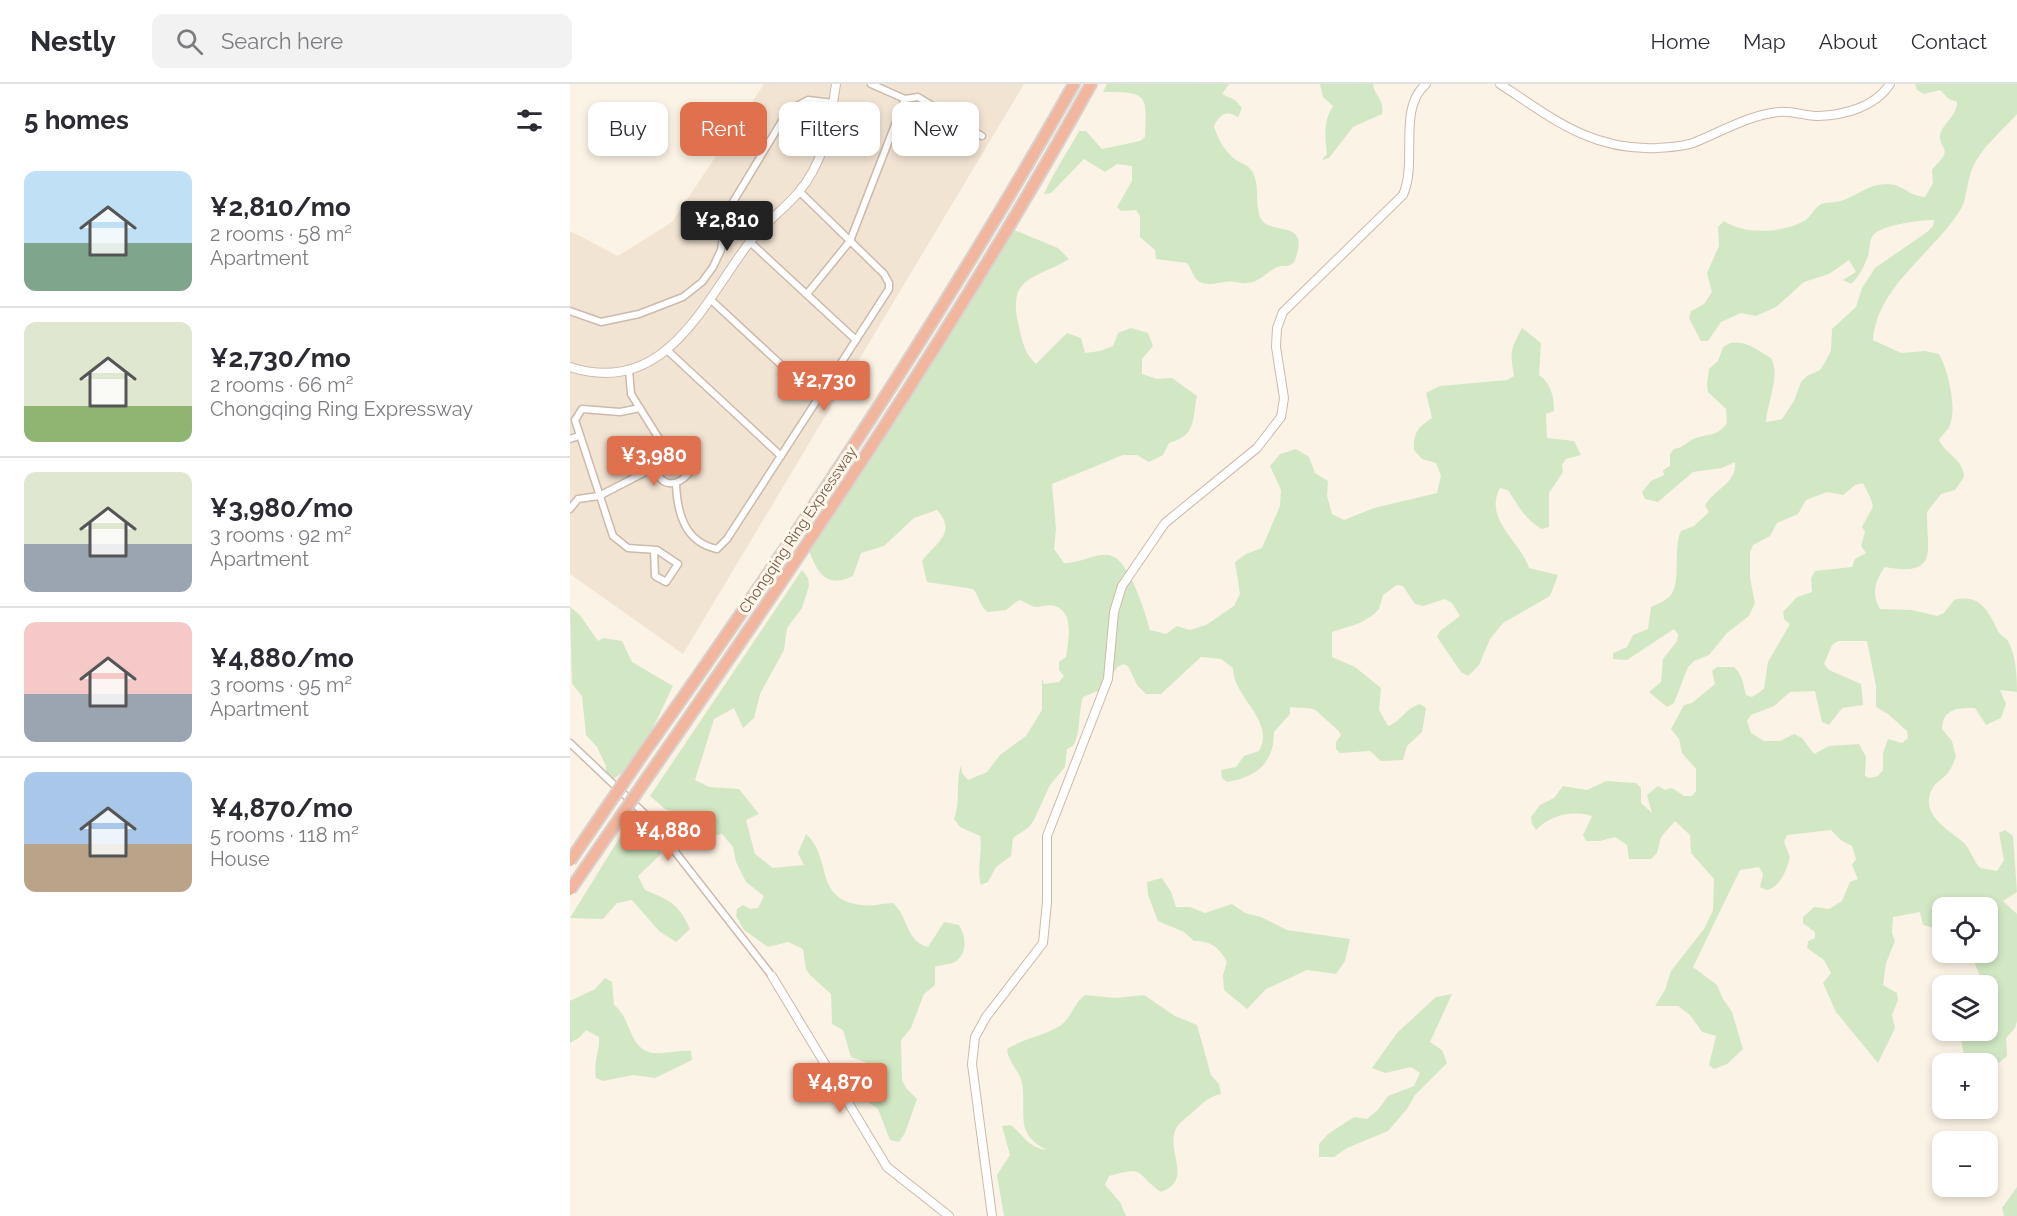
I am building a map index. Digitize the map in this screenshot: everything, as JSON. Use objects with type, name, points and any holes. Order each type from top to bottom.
[{"type":"highway","name":"Chongqing Ring Expressway","points":[[570,861],[843,466],[958,282],[1074,84]]},
{"type":"highway","name":"Chongqing Ring Expressway","points":[[570,890],[798,560],[935,350],[1014,220],[1091,84]]},
{"type":"street","points":[[834,102],[836,84]]},
{"type":"street","points":[[871,84],[905,99],[918,97],[982,136]]},
{"type":"street","points":[[992,1216],[972,1064],[975,1037],[986,1017],[1043,943],[1047,902],[1047,836],[1108,679],[1114,612],[1122,586],[1165,523],[1257,448],[1281,417],[1284,398],[1276,347],[1277,328],[1283,312],[1402,195],[1409,181],[1410,108],[1426,84]]},
{"type":"street","points":[[1500,84],[1564,126],[1589,139],[1643,148],[1690,144],[1761,114],[1782,111],[1818,116],[1855,110],[1864,107],[1884,93],[1890,84]]},
{"type":"street","points":[[807,294],[850,241],[905,99]]},
{"type":"street","points":[[804,102],[808,100],[821,102]]},
{"type":"street","points":[[570,311],[601,322],[639,314],[683,297],[702,282],[713,267],[721,250],[727,212],[779,126]]},
{"type":"street","points":[[570,367],[599,373],[629,370],[668,351],[710,299],[750,242],[799,191],[815,170],[821,156]]},
{"type":"street","points":[[676,483],[677,510],[686,528],[697,541],[717,549],[727,539],[889,289],[889,283],[884,274],[799,191]]},
{"type":"street","points":[[750,242],[856,340]]},
{"type":"street","points":[[710,299],[818,399]]},
{"type":"street","points":[[668,351],[781,456]]},
{"type":"street","points":[[629,370],[631,394],[663,445]]},
{"type":"street","points":[[640,408],[620,412],[582,409],[575,420],[613,536],[628,548],[654,550],[678,564],[666,582],[655,576],[654,550]]},
{"type":"street","points":[[570,438],[579,436]]},
{"type":"street","points":[[675,443],[683,445],[694,458],[695,466],[691,474],[676,483],[666,481],[655,467],[654,460],[663,445],[675,443]]},
{"type":"street","points":[[570,509],[578,499],[599,496],[655,467]]},
{"type":"street","points":[[570,743],[648,817],[772,976],[886,1167],[949,1216]]},
{"type":"shaded area","points":[[764,84],[1024,84],[683,654],[570,574],[570,231],[618,256],[672,222],[716,156],[767,156],[767,102],[752,102]]},
{"type":"green space","points":[[1107,84],[1229,84],[1222,94],[1235,100],[1242,108],[1238,117],[1230,114],[1221,116],[1214,126],[1215,131],[1228,153],[1248,167],[1254,175],[1261,219],[1266,224],[1292,232],[1297,236],[1299,243],[1295,261],[1288,266],[1277,267],[1254,282],[1230,281],[1205,284],[1196,279],[1187,263],[1156,259],[1155,250],[1140,237],[1140,216],[1136,210],[1121,211],[1117,207],[1132,181],[1132,166],[1117,164],[1105,172],[1084,159],[1051,193],[1044,194],[1079,131],[1086,131],[1102,149],[1140,141],[1145,137],[1146,112],[1142,98],[1129,93],[1103,92]]},
{"type":"green space","points":[[1320,84],[1373,84],[1383,109],[1382,114],[1353,127],[1329,158],[1322,160],[1327,154],[1326,123],[1333,106],[1323,97]]},
{"type":"green space","points":[[1915,84],[2017,84],[2017,114],[1977,160],[1969,177],[1962,207],[1938,239],[1896,286],[1877,320],[1873,340],[1901,353],[1925,351],[1939,354],[1946,369],[1952,399],[1952,417],[1948,429],[1939,440],[1961,465],[1964,477],[1955,490],[1941,494],[1927,512],[1928,548],[1923,564],[1915,568],[1903,569],[1885,567],[1875,587],[1875,592],[1880,609],[1912,610],[1937,616],[1944,613],[1954,600],[1971,599],[1987,611],[1999,632],[2008,641],[2013,653],[2017,692],[2000,690],[2006,704],[2001,718],[1986,725],[1975,708],[1957,709],[1945,717],[1942,729],[1952,741],[1956,757],[1948,773],[1934,786],[1929,804],[1936,818],[1965,844],[1980,868],[1997,871],[2004,860],[1999,833],[2005,830],[2013,836],[2017,892],[2003,901],[2017,914],[2017,1021],[2015,1028],[2006,1038],[2007,1056],[1998,1064],[1998,1053],[1963,1053],[1961,1041],[1998,1041],[1998,975],[1980,975],[1975,964],[1998,963],[1998,897],[1932,897],[1932,927],[1923,925],[1920,912],[1893,917],[1892,933],[1895,941],[1886,963],[1883,985],[1897,993],[1898,1000],[1892,1015],[1895,1028],[1878,1063],[1836,1012],[1823,983],[1831,973],[1824,960],[1807,948],[1808,941],[1815,938],[1815,932],[1803,923],[1803,917],[1814,907],[1829,909],[1842,901],[1850,882],[1858,879],[1852,865],[1856,859],[1852,846],[1842,841],[1831,830],[1787,835],[1784,842],[1790,857],[1779,882],[1767,890],[1760,887],[1763,874],[1759,867],[1740,870],[1693,967],[1717,985],[1732,1012],[1743,1049],[1727,1064],[1714,1069],[1709,1065],[1716,1036],[1702,1032],[1690,1015],[1678,1006],[1655,1006],[1665,990],[1671,971],[1704,929],[1713,910],[1714,879],[1691,853],[1690,835],[1675,821],[1661,837],[1657,853],[1651,859],[1629,859],[1627,845],[1615,837],[1600,841],[1586,841],[1583,835],[1592,816],[1562,815],[1536,830],[1531,817],[1540,805],[1554,798],[1563,786],[1587,790],[1606,781],[1636,783],[1641,788],[1641,803],[1652,813],[1647,795],[1658,786],[1665,790],[1672,788],[1684,796],[1692,796],[1696,791],[1696,769],[1682,753],[1679,739],[1671,729],[1684,705],[1692,703],[1715,684],[1712,671],[1717,667],[1734,667],[1741,677],[1746,695],[1752,697],[1764,689],[1768,662],[1790,624],[1784,619],[1783,612],[1797,597],[1812,592],[1811,578],[1815,571],[1852,567],[1855,559],[1866,553],[1861,546],[1865,532],[1862,527],[1873,506],[1863,483],[1855,485],[1843,495],[1827,492],[1806,500],[1798,514],[1777,523],[1770,536],[1753,545],[1750,552],[1750,578],[1755,603],[1749,616],[1727,633],[1709,655],[1694,661],[1688,667],[1674,703],[1667,707],[1649,692],[1661,682],[1663,659],[1677,641],[1678,634],[1674,629],[1627,660],[1613,659],[1613,653],[1627,647],[1633,635],[1648,629],[1651,607],[1672,593],[1676,577],[1678,539],[1681,531],[1694,526],[1709,512],[1705,506],[1729,481],[1735,469],[1735,462],[1722,468],[1693,472],[1658,502],[1645,499],[1642,492],[1651,481],[1664,475],[1663,470],[1670,466],[1670,454],[1674,449],[1696,438],[1716,433],[1727,423],[1726,409],[1708,392],[1707,384],[1709,369],[1718,361],[1723,347],[1742,343],[1771,358],[1775,373],[1766,422],[1782,419],[1794,401],[1801,382],[1807,376],[1820,370],[1824,364],[1831,351],[1832,329],[1856,307],[1862,288],[1875,268],[1927,232],[1933,226],[1934,220],[1900,224],[1876,233],[1871,239],[1863,267],[1851,284],[1843,280],[1856,272],[1849,260],[1829,274],[1804,282],[1776,307],[1756,316],[1741,313],[1721,322],[1708,341],[1701,341],[1689,318],[1691,311],[1704,304],[1712,292],[1707,273],[1719,246],[1718,227],[1724,221],[1742,229],[1764,231],[1785,228],[1804,221],[1821,204],[1849,198],[1878,185],[1895,185],[1917,196],[1925,197],[1933,183],[1932,170],[1945,153],[1940,139],[1941,131],[1955,112],[1957,102],[1949,99],[1940,90],[1924,94],[1917,90]],"holes":[[[1838,641],[1867,641],[1876,686],[1876,707],[1888,714],[1907,731],[1908,738],[1902,743],[1888,739],[1883,753],[1883,770],[1878,776],[1870,778],[1865,776],[1866,757],[1859,744],[1829,746],[1814,754],[1802,738],[1794,734],[1780,741],[1764,741],[1751,733],[1747,721],[1751,715],[1774,706],[1790,692],[1815,691],[1822,722],[1829,725],[1842,708],[1863,705],[1861,684],[1829,670],[1824,664],[1832,645]]]},
{"type":"green space","points":[[1014,230],[1058,248],[1069,259],[1026,281],[1017,297],[1016,310],[1023,343],[1036,364],[1067,333],[1081,338],[1085,353],[1113,346],[1118,333],[1131,328],[1148,333],[1153,346],[1142,359],[1142,374],[1157,379],[1172,378],[1197,396],[1192,426],[1184,436],[1169,443],[1163,455],[1149,462],[1137,455],[1123,455],[1052,484],[1056,529],[1054,549],[1064,563],[1104,555],[1116,558],[1123,565],[1135,587],[1150,630],[1166,634],[1177,626],[1190,630],[1206,625],[1234,606],[1240,594],[1235,562],[1246,554],[1262,548],[1280,506],[1281,490],[1270,466],[1280,454],[1296,449],[1309,457],[1315,473],[1328,481],[1327,496],[1332,514],[1344,520],[1374,508],[1437,493],[1441,476],[1436,463],[1422,459],[1414,450],[1417,431],[1432,418],[1426,393],[1440,386],[1507,380],[1514,376],[1512,351],[1522,328],[1541,343],[1539,375],[1549,386],[1554,406],[1554,411],[1546,414],[1547,438],[1574,441],[1581,455],[1566,459],[1562,465],[1563,472],[1549,493],[1549,527],[1542,529],[1531,521],[1522,512],[1508,490],[1500,488],[1496,499],[1496,510],[1505,530],[1525,558],[1529,568],[1558,575],[1550,596],[1503,623],[1490,639],[1479,665],[1468,676],[1461,672],[1437,637],[1440,631],[1460,616],[1452,603],[1445,599],[1423,606],[1415,604],[1403,586],[1397,585],[1383,595],[1379,609],[1373,615],[1360,623],[1332,632],[1332,657],[1355,667],[1381,688],[1379,710],[1388,726],[1415,706],[1420,704],[1426,708],[1422,732],[1407,746],[1403,760],[1381,761],[1370,751],[1340,753],[1336,749],[1336,742],[1341,735],[1319,713],[1314,709],[1290,707],[1290,714],[1274,732],[1271,752],[1262,767],[1238,780],[1227,782],[1222,778],[1221,770],[1236,767],[1244,756],[1259,751],[1263,740],[1258,719],[1239,689],[1233,668],[1221,659],[1201,657],[1161,694],[1146,694],[1137,685],[1128,666],[1123,664],[1117,667],[1105,688],[1083,697],[1076,741],[1067,749],[1065,767],[1050,785],[1029,827],[1013,838],[1011,856],[996,867],[988,882],[981,885],[980,836],[960,827],[954,819],[961,765],[962,773],[968,780],[987,772],[1000,755],[1026,736],[1042,710],[1042,678],[1044,684],[1059,682],[1064,676],[1059,670],[1059,662],[1066,657],[1068,643],[1069,628],[1065,615],[1055,606],[1035,607],[1019,600],[1006,610],[988,612],[973,589],[927,582],[922,561],[945,531],[943,518],[937,510],[914,518],[884,546],[861,553],[853,576],[844,580],[836,581],[824,577],[809,551]]},
{"type":"green space","points":[[802,570],[808,578],[809,586],[802,608],[787,628],[784,650],[760,694],[754,718],[743,728],[734,708],[714,719],[695,780],[709,787],[739,789],[759,814],[746,820],[755,854],[773,868],[804,865],[798,853],[806,834],[819,854],[830,886],[836,895],[846,901],[865,905],[893,903],[915,940],[928,947],[944,922],[959,925],[964,939],[962,954],[955,962],[935,967],[935,985],[924,994],[911,1028],[901,1040],[902,1080],[906,1088],[917,1099],[905,1133],[899,1142],[890,1140],[878,1109],[866,1101],[864,1095],[870,1091],[874,1071],[870,1064],[851,1057],[843,1030],[832,1024],[831,994],[806,969],[803,949],[788,942],[768,947],[744,930],[736,916],[737,909],[743,905],[750,909],[758,908],[764,896],[746,882],[736,862],[733,847],[722,834],[693,840],[689,836],[688,829],[692,821],[665,809],[650,796]]},
{"type":"green space","points":[[570,607],[580,615],[598,641],[603,638],[622,641],[632,662],[673,686],[654,726],[636,756],[616,777],[605,781],[606,766],[597,747],[586,735],[582,696],[572,684]]},
{"type":"green space","points":[[630,821],[662,853],[638,876],[645,890],[673,904],[682,913],[690,929],[676,942],[659,931],[632,900],[617,903],[603,919],[570,918]]},
{"type":"green space","points":[[1162,878],[1171,892],[1176,907],[1190,907],[1205,913],[1232,904],[1245,913],[1261,917],[1287,930],[1350,939],[1345,961],[1336,974],[1307,970],[1266,989],[1247,1009],[1224,990],[1223,975],[1227,962],[1218,949],[1205,942],[1194,941],[1184,932],[1158,921],[1148,895],[1147,882]]},
{"type":"green space","points":[[605,978],[612,982],[614,1005],[624,1017],[639,1046],[653,1053],[691,1051],[692,1060],[655,1078],[633,1075],[603,1081],[596,1078],[595,1067],[599,1037],[586,1030],[570,1043],[570,1001],[595,989]]},
{"type":"green space","points":[[1452,994],[1430,1042],[1442,1050],[1447,1063],[1415,1095],[1407,1109],[1388,1131],[1347,1148],[1334,1157],[1319,1157],[1319,1144],[1328,1134],[1354,1117],[1367,1119],[1378,1110],[1388,1096],[1414,1086],[1420,1073],[1411,1067],[1385,1073],[1372,1068],[1397,1033],[1436,997]]},
{"type":"green space","points":[[1085,995],[1115,998],[1144,995],[1175,1016],[1197,1025],[1211,1075],[1219,1084],[1221,1094],[1206,1100],[1176,1128],[1173,1139],[1177,1173],[1176,1180],[1170,1187],[1161,1192],[1135,1171],[1109,1176],[1105,1185],[1120,1202],[1126,1216],[1004,1216],[997,1175],[1010,1155],[1002,1126],[1011,1125],[1035,1147],[1046,1150],[1032,1140],[1026,1131],[1022,1083],[1009,1058],[1007,1049],[1062,1024]]},
{"type":"green space","points":[[2017,1187],[2017,1216],[2004,1216],[2002,1208]]}]
